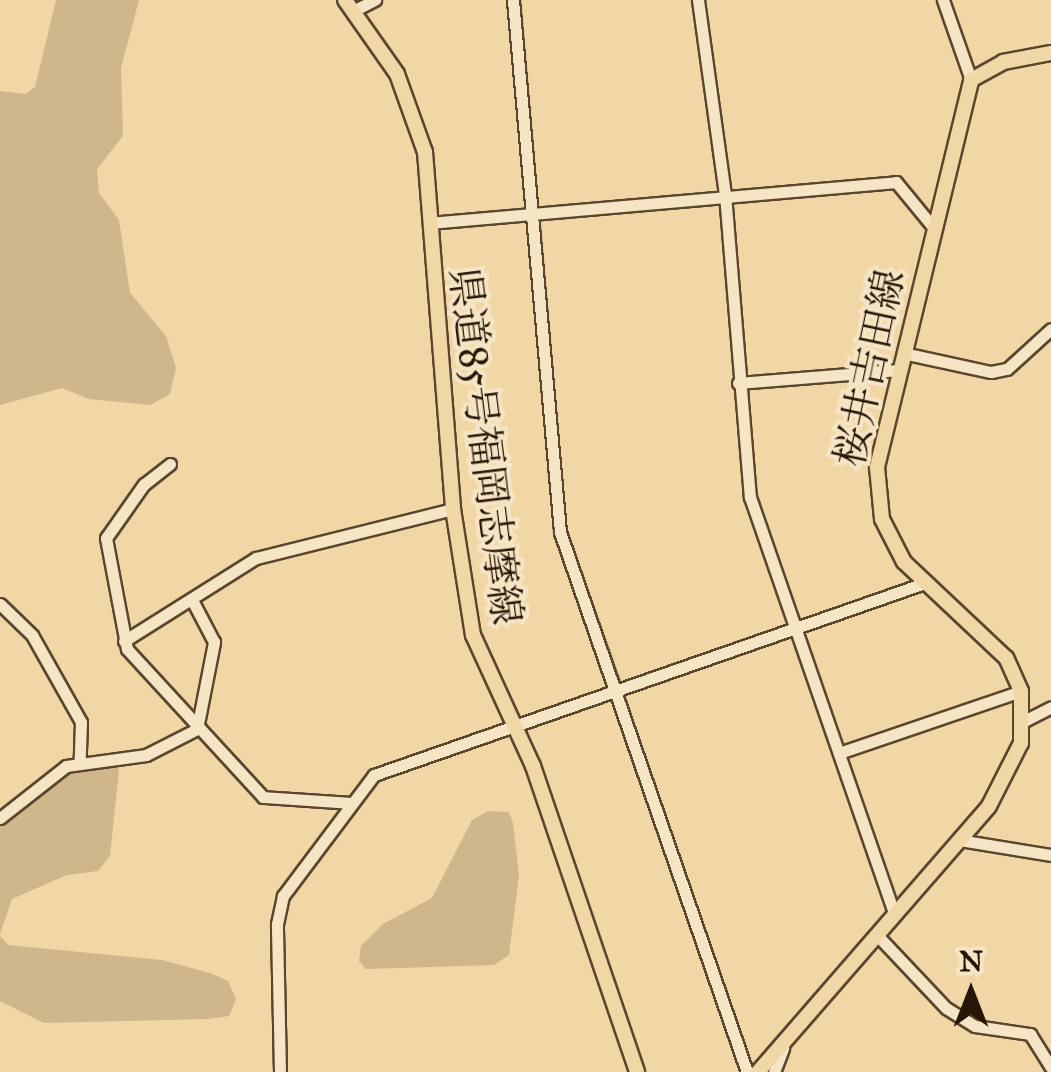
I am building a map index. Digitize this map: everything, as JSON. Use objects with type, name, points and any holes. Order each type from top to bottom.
[{"type":"main road","name":"県道85号福岡志摩線","points":[[349,5],[414,111],[428,171],[453,509],[473,635],[516,723],[637,1072]]},
{"type":"main road","points":[[970,80],[1003,62],[1051,53]]},
{"type":"main road","name":"桜井吉田線","points":[[758,1072],[1004,782],[1024,721],[1021,691],[1006,658],[922,584],[891,540],[877,494],[880,442],[970,80]]},
{"type":"street","points":[[349,5],[374,0]]},
{"type":"street","points":[[513,0],[560,532],[747,1072]]},
{"type":"street","points":[[698,0],[725,194],[750,497],[799,628],[894,913]]},
{"type":"street","points":[[943,0],[970,80]]},
{"type":"street","points":[[430,223],[725,194],[896,182],[934,227]]},
{"type":"street","points":[[903,353],[991,372],[1007,369],[1051,329]]},
{"type":"street","points":[[738,383],[898,370]]},
{"type":"street","points":[[170,464],[144,484],[106,538],[116,569],[124,641],[145,674],[263,797],[350,803]]},
{"type":"street","points":[[124,641],[256,558],[453,509]]},
{"type":"street","points":[[280,1072],[279,910],[296,873],[350,803],[386,767],[922,584]]},
{"type":"street","points":[[192,600],[214,642],[197,729]]},
{"type":"street","points":[[0,604],[32,636],[81,722],[80,760]]},
{"type":"street","points":[[839,754],[1021,691]]},
{"type":"street","points":[[1024,721],[1051,707]]},
{"type":"street","points":[[0,818],[80,760],[146,755],[197,729]]},
{"type":"street","points":[[958,840],[1051,854]]},
{"type":"street","points":[[877,934],[946,1008],[975,1026],[1030,1034],[1051,1068]]},
{"type":"street","name":"桜井吉田線","points":[[774,1072],[784,1044]]},
{"type":"shaded area","points":[[56,0],[139,0],[121,68],[123,136],[97,169],[99,193],[119,220],[130,293],[166,336],[176,368],[170,394],[150,405],[89,399],[62,388],[0,405],[0,91],[26,94],[35,87]]},
{"type":"shaded area","points":[[114,760],[119,770],[110,856],[98,871],[67,875],[12,899],[0,934],[0,821],[61,773]]},
{"type":"shaded area","points":[[488,811],[509,812],[513,823],[519,875],[509,955],[494,965],[366,969],[359,961],[361,946],[383,924],[432,898],[472,820]]},
{"type":"shaded area","points":[[0,936],[8,945],[162,960],[228,981],[236,999],[229,1016],[208,1019],[44,1023],[0,1001]]},
{"type":"waterway","points":[[520,0],[538,208]]},
{"type":"waterway","points":[[539,216],[566,530],[620,682]]},
{"type":"waterway","points":[[624,695],[672,839]]}]
